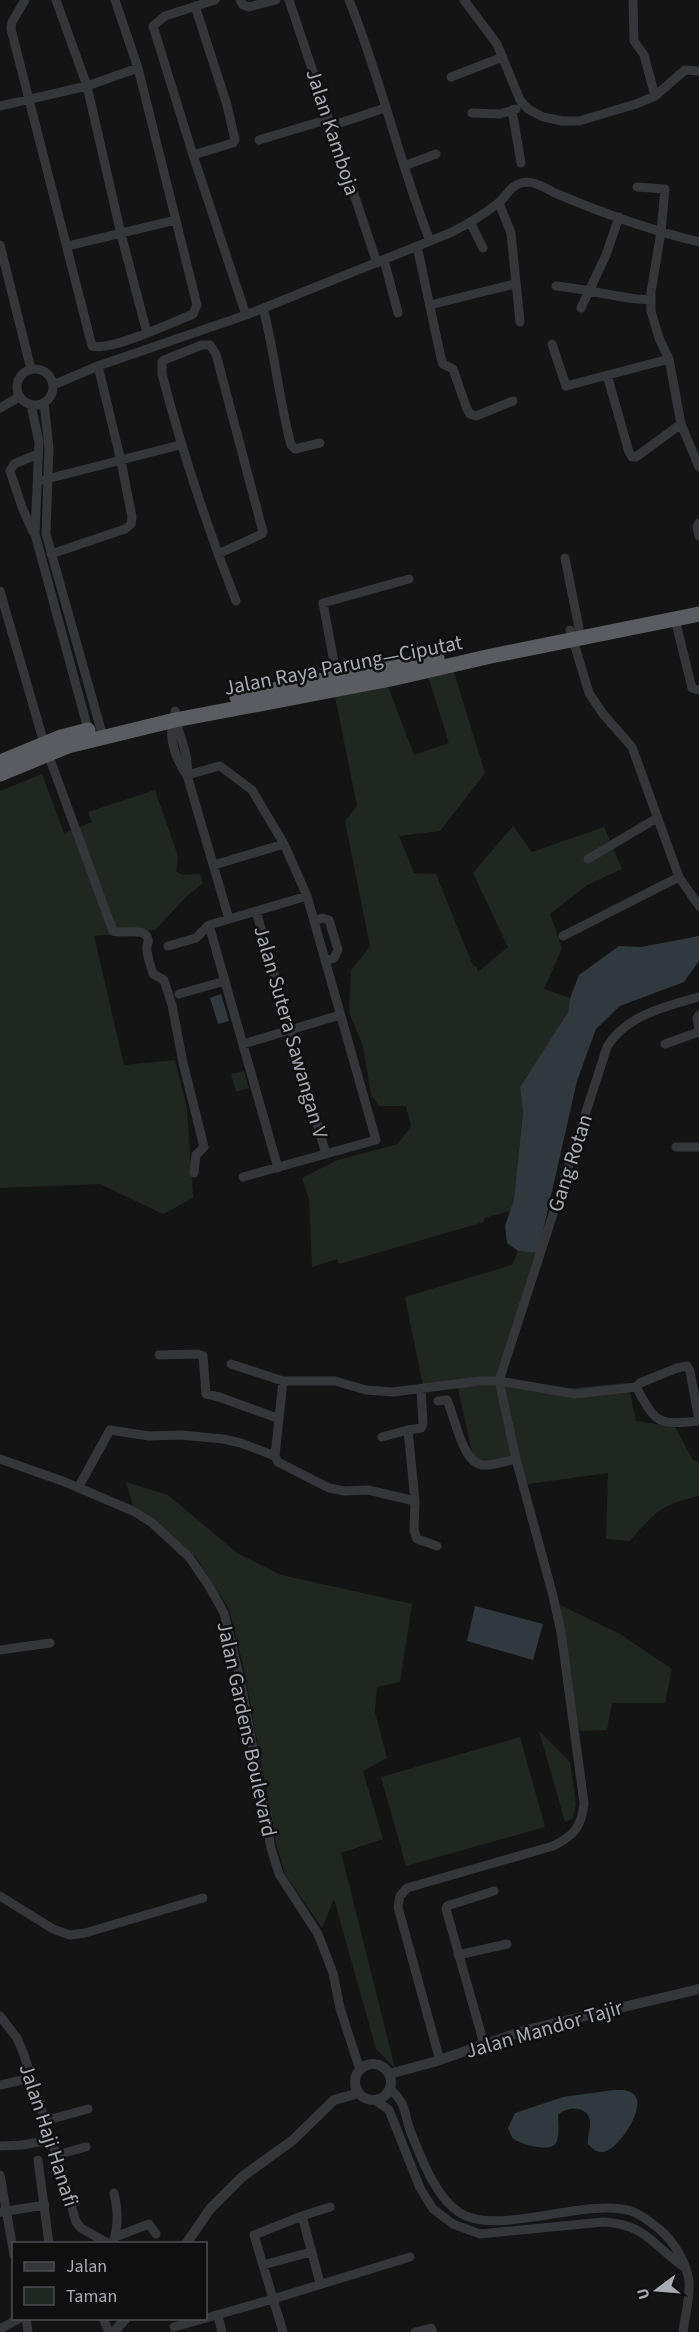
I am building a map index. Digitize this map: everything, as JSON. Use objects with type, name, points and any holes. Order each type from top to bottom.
[{"type":"highway","name":"Jalan Raya Parung—Ciputat","points":[[0,762],[96,733],[390,673],[491,656],[574,633],[699,606]]},
{"type":"highway","name":"Jalan Raya Parung—Ciputat","points":[[574,633],[699,614]]},
{"type":"highway","name":"Jalan Raya Parung—Ciputat","points":[[175,716],[336,678],[390,673]]},
{"type":"highway","name":"Jalan Raya Parung—Ciputat","points":[[0,774],[46,749]]},
{"type":"street","points":[[25,0],[12,22],[11,29],[92,346],[101,348],[147,333],[193,314],[197,304],[138,68],[116,0]]},
{"type":"street","points":[[56,0],[87,86],[121,234],[147,333]]},
{"type":"street","points":[[215,0],[165,16],[153,26],[246,315]]},
{"type":"street","points":[[240,0],[243,5],[249,7],[276,0]]},
{"type":"street","name":"Jalan Kamboja","points":[[289,0],[398,313]]},
{"type":"street","points":[[349,0],[367,46],[385,108],[430,241]]},
{"type":"street","points":[[465,0],[491,35],[523,104],[543,117],[571,122],[598,116],[655,96],[685,70],[699,71]]},
{"type":"street","points":[[633,0],[634,41],[644,55],[655,96]]},
{"type":"street","points":[[193,155],[232,143],[235,140],[195,6]]},
{"type":"street","points":[[451,77],[503,57]]},
{"type":"street","points":[[0,106],[87,86],[138,68]]},
{"type":"street","points":[[472,113],[500,114],[512,111],[523,104]]},
{"type":"street","points":[[259,140],[385,108]]},
{"type":"street","points":[[512,111],[521,163]]},
{"type":"street","points":[[404,166],[436,154]]},
{"type":"street","points":[[53,385],[98,366],[246,315],[430,241],[470,222],[500,203],[514,186],[526,182],[538,184],[661,232],[699,242]]},
{"type":"street","points":[[637,187],[665,189],[651,300],[655,328],[669,359],[681,424],[699,467]]},
{"type":"street","points":[[500,203],[511,234],[520,322]]},
{"type":"street","points":[[581,308],[606,255],[620,217]]},
{"type":"street","points":[[67,246],[175,220]]},
{"type":"street","points":[[470,222],[483,248]]},
{"type":"street","points":[[0,245],[31,369]]},
{"type":"street","points":[[417,246],[443,364],[453,369],[466,409],[470,414],[483,414],[513,401]]},
{"type":"street","points":[[430,306],[515,284]]},
{"type":"street","points":[[556,286],[626,299],[651,300]]},
{"type":"street","points":[[263,308],[273,345],[279,391],[291,446],[295,449],[320,443]]},
{"type":"street","points":[[552,344],[566,386],[669,359]]},
{"type":"street","points":[[218,554],[263,532],[216,354],[210,345],[202,345],[162,362],[162,374],[180,445],[218,554],[236,601]]},
{"type":"street","points":[[51,554],[131,525],[132,517],[121,461],[98,366]]},
{"type":"street","points":[[31,405],[44,403],[51,395],[53,385],[48,374],[37,368],[23,372],[16,388],[19,396],[31,405],[38,430],[35,534]]},
{"type":"street","points":[[608,375],[628,452],[632,457],[636,457],[681,424]]},
{"type":"street","points":[[0,408],[19,396]]},
{"type":"street","points":[[44,403],[48,431],[45,518],[51,554],[96,733]]},
{"type":"street","points":[[36,481],[180,445]]},
{"type":"street","points":[[38,454],[14,464],[10,471],[22,507],[35,534],[42,566],[96,733]]},
{"type":"street","points":[[699,523],[697,527],[699,536]]},
{"type":"street","points":[[565,558],[574,633],[589,693],[603,714],[632,747],[679,877],[699,906]]},
{"type":"street","points":[[336,678],[323,603],[409,579]]},
{"type":"street","points":[[0,591],[46,749],[113,931],[118,933],[143,932],[147,935],[149,940],[146,947],[153,974],[164,980],[172,1005],[183,1063],[204,1147],[196,1155],[194,1173]]},
{"type":"street","points":[[675,619],[692,688],[699,690]]},
{"type":"street","points":[[175,716],[171,727],[173,740],[181,766],[187,775],[229,919]]},
{"type":"street","points":[[187,775],[220,766],[252,790],[284,844],[307,896],[376,1140],[243,1177]]},
{"type":"street","points":[[588,859],[657,818]]},
{"type":"street","points":[[214,865],[284,844]]},
{"type":"street","points":[[563,936],[679,877]]},
{"type":"street","points":[[168,946],[196,938],[209,925],[307,896]]},
{"type":"street","name":"Jalan Sutera Sawangan V","points":[[256,911],[326,1154]]},
{"type":"street","points":[[314,921],[322,918],[329,920],[338,950],[334,958],[325,961]]},
{"type":"street","points":[[209,925],[278,1167]]},
{"type":"street","points":[[179,994],[225,981]]},
{"type":"street","name":"Gang Rotan","points":[[499,1381],[607,1047],[624,1027],[643,1016],[699,997]]},
{"type":"street","points":[[243,1044],[340,1015]]},
{"type":"street","points":[[665,1044],[699,1031],[697,1018],[699,1015]]},
{"type":"street","points":[[676,1147],[699,1147]]},
{"type":"street","points":[[159,1355],[188,1353],[203,1356],[206,1394],[278,1418]]},
{"type":"street","points":[[231,1364],[283,1381],[335,1381],[366,1390],[393,1392],[462,1383],[499,1381],[575,1394],[636,1387],[640,1383],[687,1366],[690,1371],[699,1421],[668,1423],[659,1420],[653,1416],[636,1387]]},
{"type":"street","points":[[283,1381],[275,1456],[278,1462],[329,1488],[344,1491],[368,1490],[415,1501]]},
{"type":"street","points":[[439,2057],[398,1907],[403,1891],[482,1865],[553,1846],[571,1836],[583,1814],[583,1789],[560,1626],[516,1459],[499,1381]]},
{"type":"street","points":[[382,1437],[421,1428],[423,1424],[421,1390]]},
{"type":"street","points":[[438,1401],[447,1400],[467,1454],[473,1462],[488,1465],[516,1459]]},
{"type":"street","points":[[78,1488],[110,1430],[149,1436],[181,1435],[223,1439],[275,1456]]},
{"type":"street","points":[[408,1430],[415,1501],[415,1535],[417,1539],[437,1546]]},
{"type":"street","name":"Jalan Gardens Boulevard","points":[[0,1459],[78,1488],[133,1512],[163,1532],[189,1557],[209,1586],[224,1613],[241,1683],[271,1848],[279,1874],[318,1934],[333,1973],[340,2008],[360,2070]]},
{"type":"street","points":[[0,1650],[50,1644]]},
{"type":"street","points":[[484,2044],[446,1914],[447,1906],[494,1891]]},
{"type":"street","points":[[0,1896],[53,1929],[70,1935],[85,1934],[203,1898]]},
{"type":"street","points":[[458,1955],[507,1944]]},
{"type":"street","name":"Jalan Mandor Tajir","points":[[389,2074],[434,2062],[558,2021],[699,1989]]},
{"type":"street","name":"Jalan Haji Hanafi","points":[[0,2016],[17,2038],[78,2226],[112,2241]]},
{"type":"street","points":[[683,2332],[689,2282],[684,2267],[674,2245],[663,2232],[632,2211],[609,2208],[504,2220],[478,2220],[460,2213],[442,2195],[431,2176],[410,2131],[402,2100],[390,2090],[389,2074],[383,2067],[374,2064],[360,2070],[355,2081],[359,2093],[389,2110],[420,2188],[433,2209],[453,2224],[480,2234],[603,2222],[619,2223],[645,2234],[684,2267]]},
{"type":"street","points":[[0,2085],[31,2078]]},
{"type":"street","points":[[375,2100],[390,2090]]},
{"type":"street","points":[[187,2242],[210,2209],[242,2177],[293,2140],[334,2100],[359,2093]]},
{"type":"street","points":[[44,2121],[88,2109]]},
{"type":"street","points":[[0,2146],[50,2140]]},
{"type":"street","points":[[56,2155],[86,2146]]},
{"type":"street","points":[[38,2160],[49,2242]]},
{"type":"street","points":[[0,2175],[3,2211],[12,2247]]},
{"type":"street","points":[[112,2241],[117,2215],[114,2193]]},
{"type":"street","points":[[3,2211],[45,2205]]},
{"type":"street","points":[[283,2332],[254,2235],[330,2207]]},
{"type":"street","points":[[302,2216],[320,2283]]},
{"type":"street","points":[[112,2241],[149,2224],[156,2234]]},
{"type":"street","points":[[263,2265],[311,2252]]},
{"type":"street","points":[[207,2318],[273,2300],[320,2283],[410,2257]]},
{"type":"street","points":[[689,2282],[699,2280]]},
{"type":"street","points":[[218,2315],[222,2332]]},
{"type":"street","points":[[0,2329],[18,2320]]},
{"type":"street","points":[[114,2332],[125,2320]]},
{"type":"street","points":[[174,2326],[198,2320]]},
{"type":"street","points":[[415,2332],[427,2328],[431,2328],[433,2332]]},
{"type":"green space","points":[[453,669],[485,773],[440,831],[399,836],[414,873],[436,874],[473,966],[476,966],[478,972],[508,947],[473,873],[513,826],[532,852],[604,827],[622,869],[587,885],[550,914],[562,948],[544,989],[570,998],[568,1012],[520,1087],[523,1112],[514,1199],[510,1211],[484,1218],[484,1222],[339,1264],[337,1259],[312,1267],[309,1199],[302,1178],[338,1160],[398,1144],[411,1126],[406,1106],[379,1106],[371,1095],[363,1046],[349,1012],[351,970],[370,946],[345,821],[357,806],[335,696],[387,684],[414,755],[449,743],[428,676]]},
{"type":"green space","points":[[42,774],[64,833],[92,822],[88,812],[155,790],[178,856],[176,871],[182,875],[200,874],[203,883],[186,897],[155,930],[94,936],[124,1065],[175,1060],[187,1108],[193,1198],[163,1214],[100,1184],[0,1188],[0,791]]},
{"type":"green space","points":[[244,1071],[249,1088],[236,1092],[231,1074]]},
{"type":"green space","points":[[518,1251],[538,1253],[500,1381],[551,1390],[626,1383],[636,1421],[675,1427],[693,1460],[699,1462],[699,1496],[667,1506],[653,1516],[630,1541],[606,1539],[608,1473],[521,1485],[514,1456],[487,1463],[474,1461],[457,1384],[423,1386],[405,1297],[512,1265]]},
{"type":"green space","points":[[126,1482],[168,1495],[237,1553],[281,1575],[412,1604],[400,1682],[377,1687],[375,1712],[387,1758],[363,1771],[383,1839],[341,1853],[395,2068],[376,2049],[334,1899],[322,1928],[285,1874],[276,1843],[244,1669],[229,1609],[195,1556],[134,1509]]},
{"type":"green space","points":[[560,1605],[620,1634],[672,1669],[665,1703],[612,1703],[607,1730],[580,1731],[573,1709]]},
{"type":"green space","points":[[539,1731],[570,1762],[576,1804],[573,1818],[565,1822]]},
{"type":"green space","points":[[520,1737],[545,1827],[406,1866],[381,1777]]},
{"type":"shaded area","points":[[699,936],[699,961],[684,982],[620,1006],[596,1029],[577,1081],[538,1253],[518,1251],[507,1243],[505,1226],[514,1199],[523,1112],[520,1087],[568,1012],[570,998],[579,975],[619,946],[641,947]]},
{"type":"shaded area","points":[[221,994],[229,1021],[218,1024],[210,998]]},
{"type":"shaded area","points":[[475,1606],[543,1624],[533,1660],[467,1641]]},
{"type":"shaded area","points":[[626,2090],[632,2093],[637,2099],[637,2107],[635,2116],[624,2135],[604,2152],[593,2149],[588,2144],[590,2120],[585,2112],[576,2108],[558,2115],[557,2140],[553,2146],[534,2146],[515,2140],[508,2128],[515,2113],[563,2097]]}]
